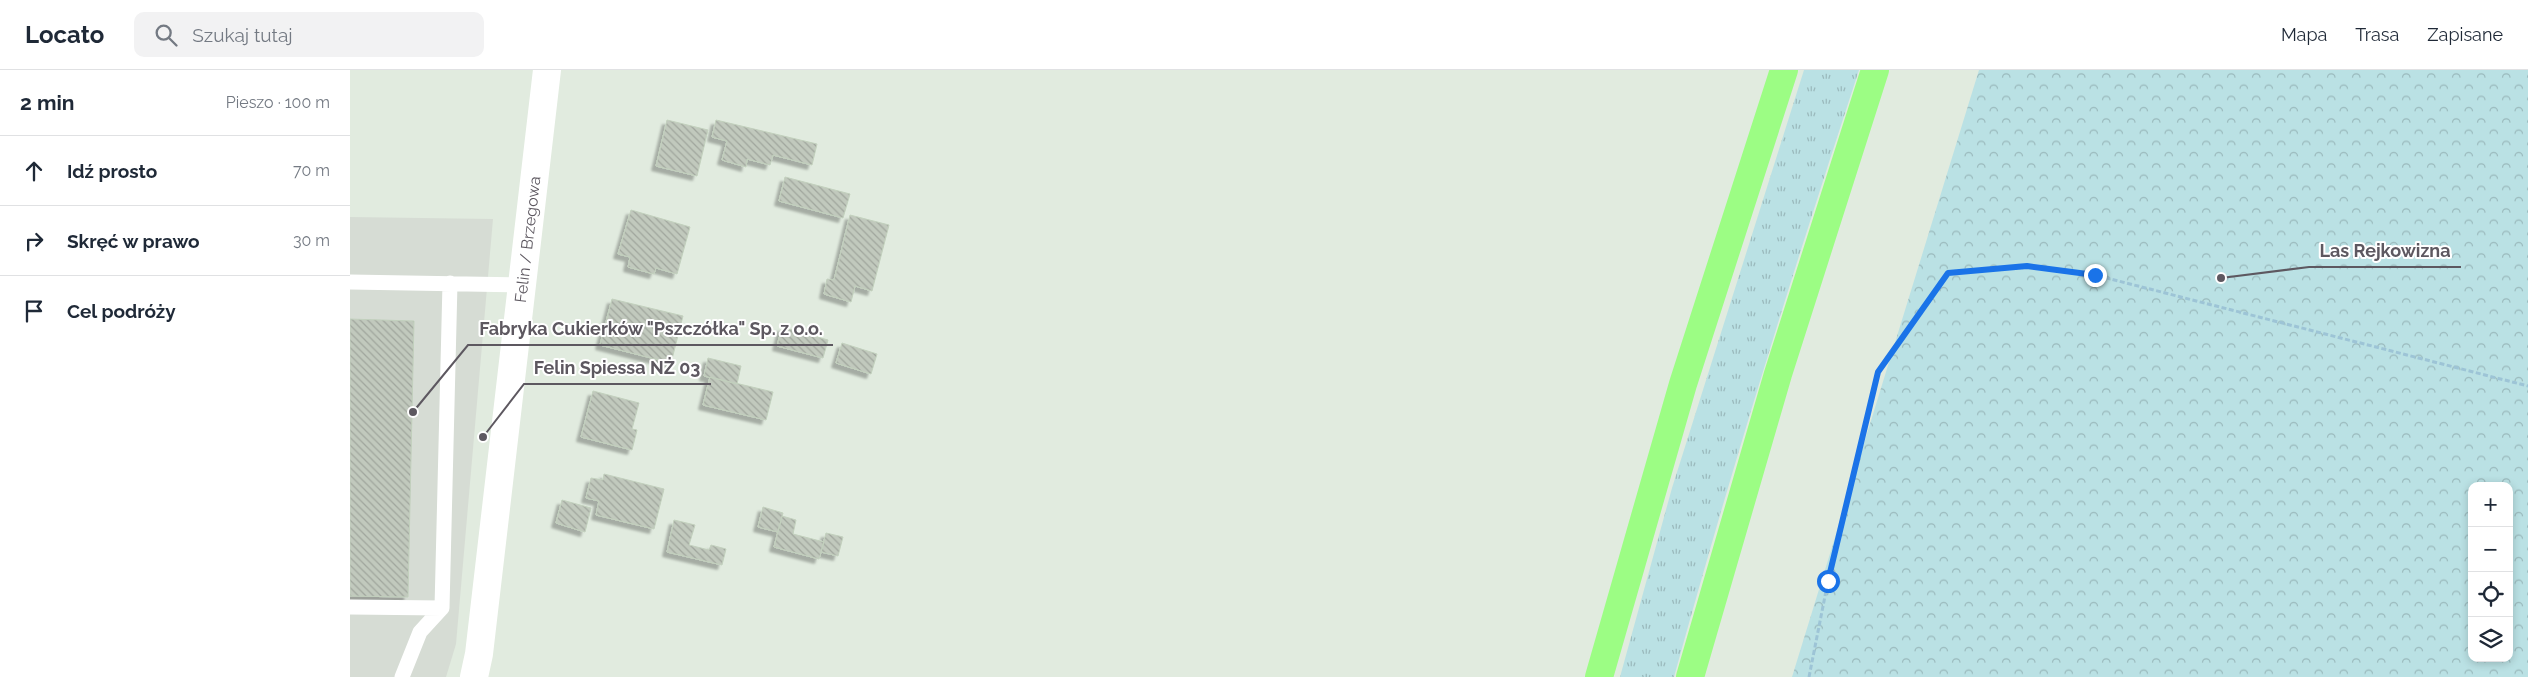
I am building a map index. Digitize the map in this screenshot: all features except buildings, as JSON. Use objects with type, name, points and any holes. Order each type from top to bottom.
[{"type":"highway","points":[[1599,677],[1683,384],[1784,70]]},
{"type":"highway","points":[[1690,677],[1778,374],[1875,70]]},
{"type":"street","name":"Felin / Brzegowa","points":[[474,677],[479,654],[547,70]]},
{"type":"lane","points":[[350,282],[522,285]]},
{"type":"lane","points":[[402,677],[420,632],[442,608],[450,283]]},
{"type":"lane","points":[[350,607],[442,608]]},
{"type":"path","points":[[1809,677],[1828,581],[1878,372],[1948,273],[2027,266],[2095,275],[2528,386]]},
{"type":"shaded area","points":[[350,217],[493,219],[456,644],[446,677],[350,677]]},
{"type":"green space","points":[[1804,70],[1859,70],[1763,372],[1717,524],[1674,677],[1620,677],[1672,488]]},
{"type":"green space","points":[[1979,70],[2528,70],[2528,677],[1792,677]]},
{"type":"place","name":"Las Rejkowizna","points":[[2221,278]]},
{"type":"place","name":"Fabryka Cukierków \"Pszczółka\" Sp. z o.o.","points":[[413,412]]},
{"type":"place","name":"Felin Spiessa NŻ 03","points":[[483,437]]},
{"type":"route","points":[[1828,581],[1878,372],[1948,273],[2027,266],[2095,275]]}]
